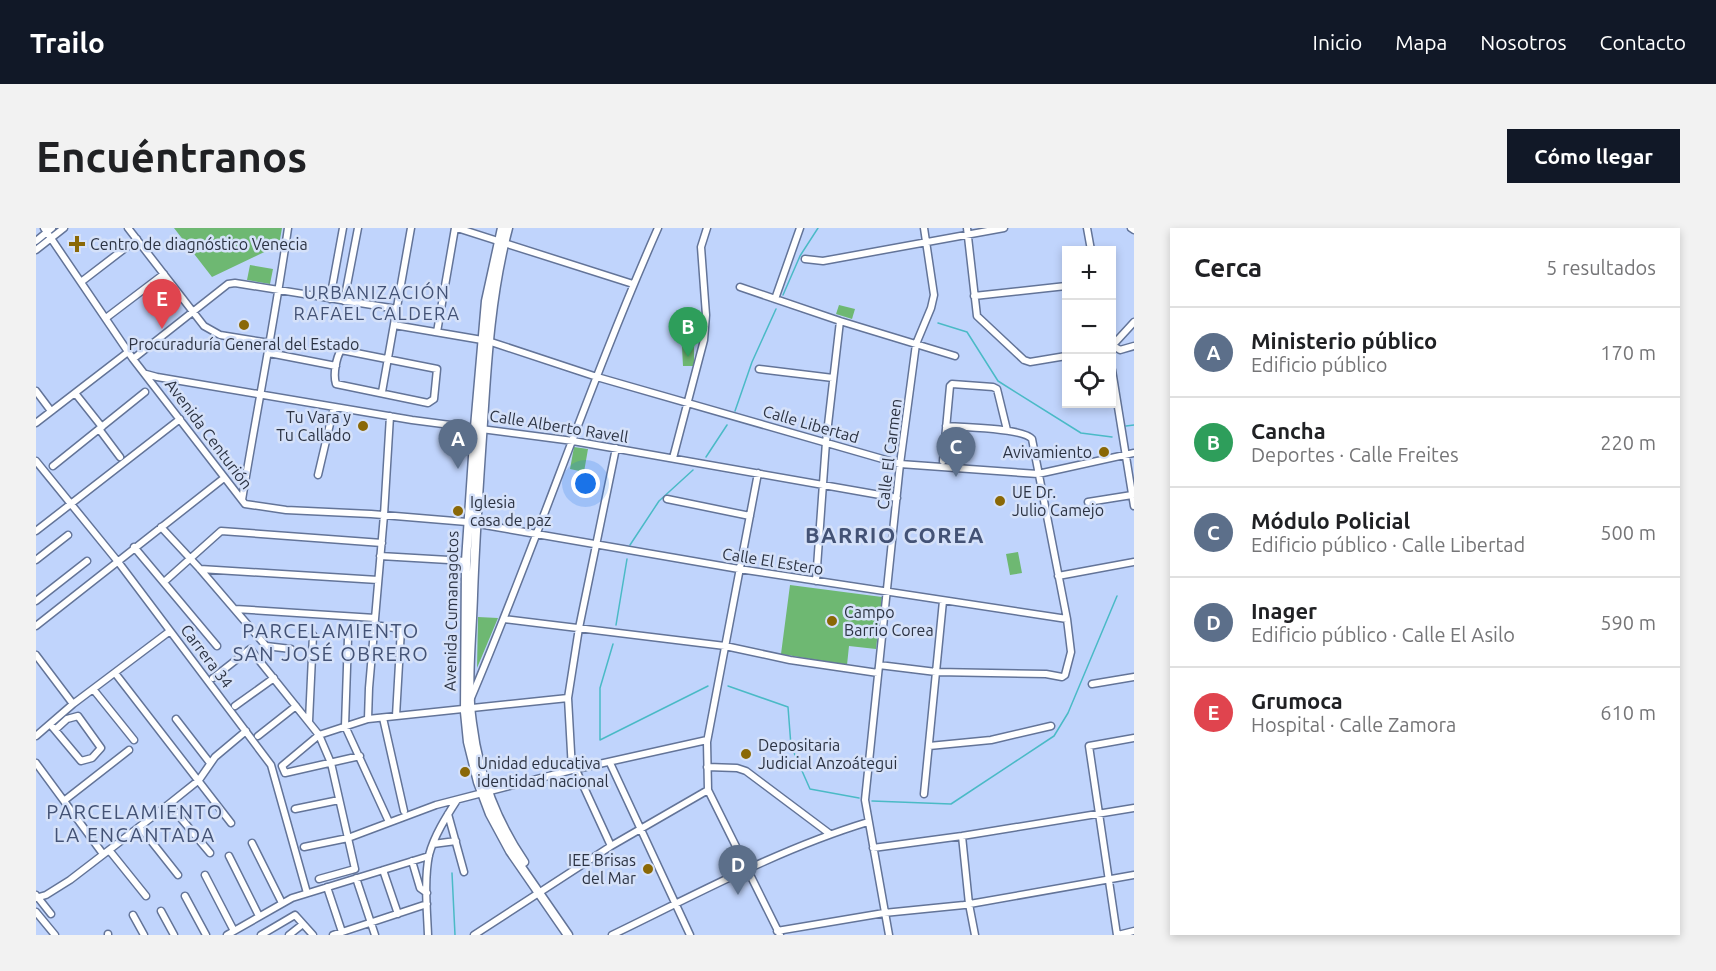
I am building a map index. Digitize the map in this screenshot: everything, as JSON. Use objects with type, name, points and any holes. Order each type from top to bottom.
[{"type":"street","points":[[36,241],[49,232],[64,228]]},
{"type":"street","points":[[128,228],[204,326],[220,335],[270,344]]},
{"type":"street","points":[[242,500],[288,228]]},
{"type":"street","points":[[330,299],[343,228]]},
{"type":"street","points":[[344,301],[358,228]]},
{"type":"street","points":[[382,392],[411,228]]},
{"type":"street","points":[[436,332],[456,228],[470,230],[633,284]]},
{"type":"street","name":"Avenida Cumanagotos","points":[[468,705],[471,523],[485,340],[493,302],[502,228]]},
{"type":"street","name":"Avenida Cumanagotos","points":[[502,242],[508,228]]},
{"type":"street","points":[[468,705],[504,619],[633,284],[658,228]]},
{"type":"street","points":[[673,458],[704,340],[706,315],[701,247],[707,228]]},
{"type":"street","points":[[775,299],[800,228]]},
{"type":"street","name":"Calle El Carmen","points":[[889,935],[865,800],[900,464],[916,344],[934,295],[924,228]]},
{"type":"street","points":[[805,259],[823,261],[968,231],[1004,228]]},
{"type":"street","points":[[1087,228],[1090,246]]},
{"type":"street","points":[[968,231],[977,316],[1024,360],[1030,362],[1062,357]]},
{"type":"street","points":[[36,250],[49,232]]},
{"type":"street","name":"Avenida Centurión","points":[[49,232],[133,359],[242,500],[250,505],[264,508],[471,523]]},
{"type":"street","points":[[81,282],[137,239]]},
{"type":"street","points":[[106,318],[164,274]]},
{"type":"street","points":[[133,359],[228,284],[397,309]]},
{"type":"street","points":[[974,296],[1062,286]]},
{"type":"street","points":[[740,287],[955,357]]},
{"type":"street","points":[[816,581],[826,442],[840,321]]},
{"type":"street","points":[[1116,342],[1134,322]]},
{"type":"street","name":"Calle Libertad","points":[[394,325],[485,340],[597,376],[900,464],[1038,474],[1134,453]]},
{"type":"street","points":[[1116,348],[1120,350],[1134,346]]},
{"type":"street","points":[[341,350],[388,359],[437,369],[434,399],[428,403],[336,384],[334,381],[341,350]]},
{"type":"street","points":[[36,423],[128,352]]},
{"type":"street","points":[[268,353],[336,366]]},
{"type":"street","points":[[759,369],[833,378]]},
{"type":"street","name":"Calle Alberto Ravell","points":[[145,373],[259,395],[390,416],[616,448],[897,498]]},
{"type":"street","points":[[943,461],[952,384],[997,389],[1007,430]]},
{"type":"street","points":[[36,391],[51,411]]},
{"type":"street","points":[[53,466],[145,392]]},
{"type":"street","points":[[75,393],[120,456]]},
{"type":"street","points":[[1116,394],[1134,506]]},
{"type":"street","points":[[318,475],[334,406]]},
{"type":"street","points":[[368,719],[390,416]]},
{"type":"street","points":[[36,531],[180,419]]},
{"type":"street","points":[[879,665],[936,672],[1046,674],[1062,677],[1065,675],[1071,652],[1067,620],[1030,436],[1007,430],[946,426]]},
{"type":"street","points":[[611,846],[574,770],[568,698],[579,628],[616,448]]},
{"type":"street","name":"Carrera 34","points":[[36,461],[117,561],[272,765],[307,893]]},
{"type":"street","points":[[758,473],[707,740],[707,767],[708,790],[778,933],[884,913],[969,904],[1134,875]]},
{"type":"street","points":[[36,626],[224,478]]},
{"type":"street","points":[[1088,501],[1132,495]]},
{"type":"street","points":[[668,500],[750,516]]},
{"type":"street","name":"Avenida Cumanagotos","points":[[471,523],[466,561],[468,705],[486,793],[503,827],[568,935]]},
{"type":"street","name":"Calle El Estero","points":[[471,523],[739,570],[1067,620]]},
{"type":"street","points":[[161,527],[266,646],[291,649]]},
{"type":"street","points":[[164,582],[220,531],[381,543]]},
{"type":"street","points":[[36,560],[68,535]]},
{"type":"street","points":[[134,547],[217,646]]},
{"type":"street","points":[[380,556],[466,561]]},
{"type":"street","points":[[36,601],[87,561]]},
{"type":"street","points":[[1058,576],[1134,562]]},
{"type":"street","points":[[200,569],[378,580]]},
{"type":"street","points":[[924,794],[943,601]]},
{"type":"street","points":[[235,609],[374,622],[398,628],[402,632],[396,716]]},
{"type":"street","points":[[504,619],[725,646],[790,660],[878,673]]},
{"type":"street","points":[[36,736],[170,630]]},
{"type":"street","points":[[309,721],[313,635]]},
{"type":"street","points":[[348,638],[345,726],[389,822]]},
{"type":"street","points":[[213,678],[249,649],[319,735],[331,764],[355,869],[319,879]]},
{"type":"street","points":[[36,655],[74,704]]},
{"type":"street","points":[[115,673],[231,823]]},
{"type":"street","points":[[1092,684],[1134,677]]},
{"type":"street","points":[[235,706],[274,678]]},
{"type":"street","points":[[93,689],[134,740]]},
{"type":"street","points":[[360,756],[284,773],[282,765],[319,735],[368,719],[468,705],[568,698]]},
{"type":"street","points":[[258,736],[296,706]]},
{"type":"street","points":[[50,724],[55,730],[81,761],[92,758],[101,748],[78,716],[67,719],[55,730]]},
{"type":"street","points":[[383,718],[404,811]]},
{"type":"street","points":[[176,719],[210,763]]},
{"type":"street","points":[[929,746],[991,740],[1051,726]]},
{"type":"street","points":[[37,896],[46,895],[70,880],[200,780],[210,763],[246,731]]},
{"type":"street","points":[[1134,738],[1089,746],[1117,935],[1134,932]]},
{"type":"street","points":[[304,847],[348,838],[436,805],[574,770],[707,740]]},
{"type":"street","points":[[65,800],[129,750]]},
{"type":"street","points":[[36,763],[106,852],[146,896]]},
{"type":"street","points":[[610,763],[690,935]]},
{"type":"street","points":[[707,767],[737,768],[746,771],[830,834]]},
{"type":"street","points":[[474,935],[640,828],[708,790]]},
{"type":"street","points":[[295,809],[339,800]]},
{"type":"street","points":[[428,935],[429,856],[448,814],[457,801]]},
{"type":"street","points":[[169,804],[210,853]]},
{"type":"street","points":[[873,848],[1134,808]]},
{"type":"street","points":[[448,814],[464,872]]},
{"type":"street","points":[[612,935],[747,870],[830,834],[868,822]]},
{"type":"street","points":[[140,826],[178,875]]},
{"type":"street","points":[[962,836],[969,904],[975,935]]},
{"type":"street","points":[[433,844],[456,841]]},
{"type":"street","points":[[252,843],[282,903]]},
{"type":"street","points":[[229,856],[259,916]]},
{"type":"street","points":[[227,935],[282,903],[307,893],[429,856]]},
{"type":"street","points":[[412,861],[420,888],[427,893]]},
{"type":"street","points":[[383,870],[398,914]]},
{"type":"street","points":[[205,875],[234,930]]},
{"type":"street","points":[[356,878],[375,935]]},
{"type":"street","points":[[327,887],[342,932]]},
{"type":"street","name":"Avenida Cumanagotos","points":[[541,891],[574,935]]},
{"type":"street","points":[[37,896],[51,914]]},
{"type":"street","points":[[185,896],[206,935]]},
{"type":"street","points":[[333,935],[427,904]]},
{"type":"street","points":[[161,911],[174,935]]},
{"type":"street","points":[[36,912],[55,935]]},
{"type":"street","points":[[133,915],[144,935]]},
{"type":"street","points":[[261,935],[295,915],[313,935]]},
{"type":"street","points":[[289,935],[303,924]]},
{"type":"green space","points":[[174,228],[282,228],[279,245],[212,277]]},
{"type":"green space","points":[[250,265],[273,269],[270,284],[247,280]]},
{"type":"green space","points":[[839,305],[855,309],[852,319],[836,314]]},
{"type":"green space","points":[[682,347],[694,347],[694,366],[683,366]]},
{"type":"green space","points":[[574,447],[588,449],[584,472],[570,469]]},
{"type":"green space","points":[[1018,552],[1022,573],[1010,575],[1006,554]]},
{"type":"green space","name":"Campo Barrio Corea","points":[[790,585],[882,597],[876,649],[849,646],[847,665],[781,654]]},
{"type":"green space","points":[[478,617],[498,618],[477,668]]},
{"type":"waterway","points":[[783,295],[800,256],[818,228]]},
{"type":"waterway","points":[[735,411],[752,362],[776,309]]},
{"type":"waterway","points":[[938,323],[967,332],[998,381],[1081,433],[1112,437]]},
{"type":"waterway","points":[[706,457],[727,425]]},
{"type":"waterway","points":[[1126,426],[1134,425]]},
{"type":"waterway","points":[[630,545],[659,501],[693,470]]},
{"type":"waterway","points":[[616,625],[627,559]]},
{"type":"waterway","points":[[872,801],[951,804],[1054,736],[1068,713],[1117,596]]},
{"type":"waterway","points":[[613,644],[600,688],[600,740],[708,686]]},
{"type":"waterway","points":[[728,686],[788,707],[791,746],[810,789],[859,798]]},
{"type":"waterway","points":[[452,873],[455,935]]},
{"type":"place","name":"Centro de diagnóstico Venecia","points":[[77,244]]},
{"type":"place","name":"Procuraduría General del Estado","points":[[244,325]]},
{"type":"place","name":"Grumoca","points":[[162,329]]},
{"type":"place","name":"Cancha","points":[[688,357]]},
{"type":"place","name":"Tu Vara y Tu Callado","points":[[363,426]]},
{"type":"place","name":"Avivamiento","points":[[1104,452]]},
{"type":"place","name":"Ministerio público","points":[[458,469]]},
{"type":"place","name":"Módulo Policial","points":[[956,477]]},
{"type":"place","name":"UE Dr. Julio Camejo","points":[[1000,501]]},
{"type":"place","name":"Iglesia casa de paz","points":[[458,511]]},
{"type":"place","name":"Campo Barrio Corea","points":[[832,621]]},
{"type":"place","name":"Depositaria Judicial Anzoátegui","points":[[746,754]]},
{"type":"place","name":"Unidad educativa identidad nacional","points":[[465,772]]},
{"type":"place","name":"IEE Brisas del Mar","points":[[648,869]]},
{"type":"place","name":"Inager","points":[[738,895]]},
{"type":"district","name":"URBANIZACIÓN RAFAEL CALDERA","points":[[377,304]]},
{"type":"district","name":"BARRIO COREA","points":[[895,535]]},
{"type":"district","name":"PARCELAMIENTO SAN JOSÉ OBRERO","points":[[331,642]]},
{"type":"district","name":"PARCELAMIENTO LA ENCANTADA","points":[[135,824]]}]
